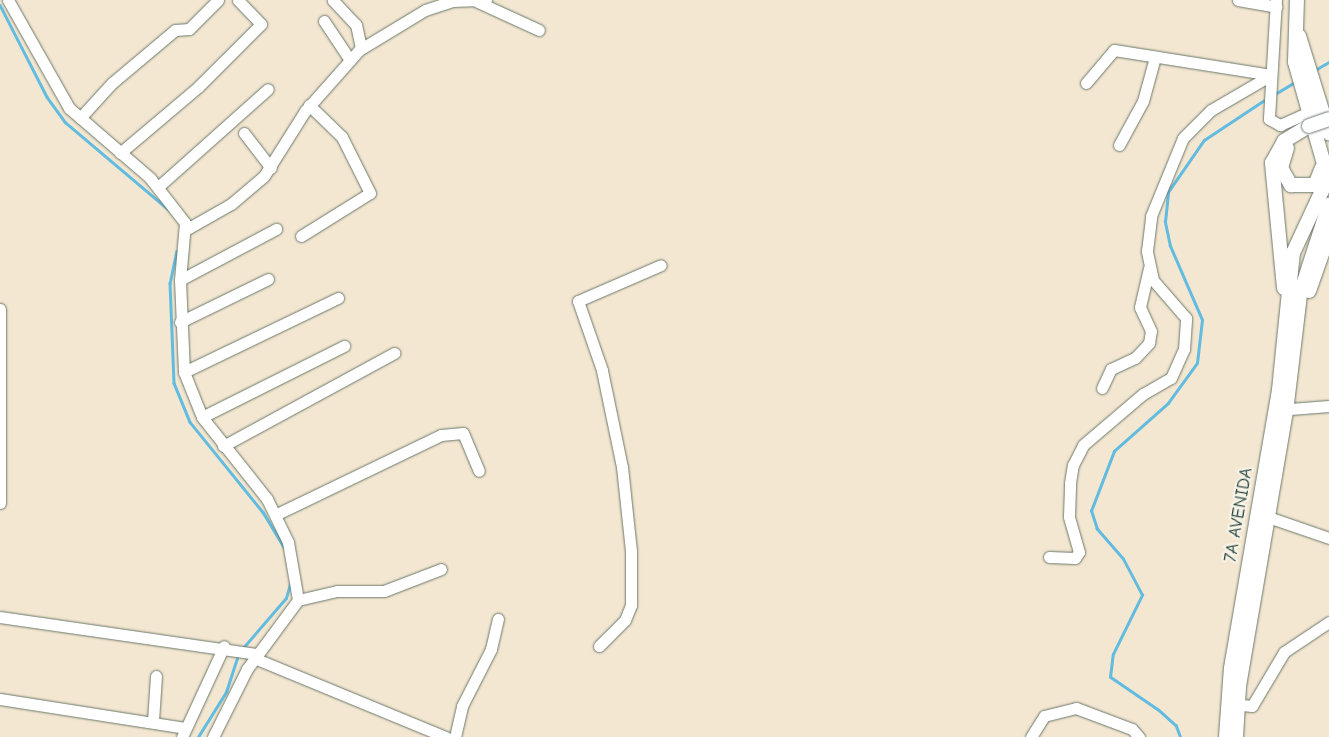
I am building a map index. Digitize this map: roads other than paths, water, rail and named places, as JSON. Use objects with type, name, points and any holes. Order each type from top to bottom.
[{"type":"main road","points":[[1297,0],[1296,24],[1300,60],[1309,88],[1329,133]]},
{"type":"main road","points":[[1309,88],[1329,99]]},
{"type":"main road","points":[[1285,299],[1296,240],[1328,178],[1324,155],[1309,112],[1309,88]]},
{"type":"main road","points":[[1285,299],[1272,162],[1284,141],[1329,119]]},
{"type":"main road","points":[[1324,155],[1315,185],[1299,189],[1284,178],[1283,155],[1295,140],[1310,129],[1329,126]]},
{"type":"main road","points":[[1298,327],[1306,267],[1329,205]]},
{"type":"main road","points":[[1298,327],[1329,234]]},
{"type":"main road","name":"7A AVENIDA","points":[[1226,737],[1268,517],[1281,411],[1285,299]]},
{"type":"main road","name":"7A AVENIDA","points":[[1236,737],[1232,704],[1281,411],[1298,327]]},
{"type":"street","points":[[8,0],[63,99],[80,118],[158,187],[187,229],[180,280],[180,322],[184,372],[202,417],[277,514],[299,585],[298,600],[252,655],[213,737]]},
{"type":"street","points":[[80,118],[112,82],[175,30],[189,29],[218,0]]},
{"type":"street","points":[[120,153],[198,87],[262,24],[238,0]]},
{"type":"street","points":[[187,229],[231,204],[271,168],[309,105],[359,50],[363,42],[360,32],[332,0]]},
{"type":"street","points":[[359,50],[425,10],[480,0],[540,30]]},
{"type":"street","points":[[1238,0],[1276,3],[1271,75],[1272,124],[1280,125],[1309,112]]},
{"type":"street","points":[[324,22],[350,60]]},
{"type":"street","points":[[1086,83],[1111,51],[1271,75]]},
{"type":"street","points":[[1120,145],[1148,89],[1155,57]]},
{"type":"street","points":[[1102,388],[1111,369],[1135,358],[1149,343],[1151,331],[1140,307],[1149,268],[1151,216],[1183,138],[1211,110],[1271,75]]},
{"type":"street","points":[[158,187],[268,89]]},
{"type":"street","points":[[301,236],[370,193],[342,137],[309,105]]},
{"type":"street","points":[[244,133],[271,168]]},
{"type":"street","points":[[180,280],[276,229]]},
{"type":"street","points":[[599,646],[625,620],[631,605],[631,551],[622,467],[602,370],[578,300],[661,264]]},
{"type":"street","points":[[1049,557],[1075,558],[1079,552],[1069,516],[1070,483],[1073,465],[1083,445],[1176,371],[1188,327],[1186,318],[1153,280],[1149,268]]},
{"type":"street","points":[[180,322],[268,279]]},
{"type":"street","points":[[184,372],[338,298]]},
{"type":"street","points":[[0,309],[0,503]]},
{"type":"street","points":[[202,417],[344,346]]},
{"type":"street","points":[[223,446],[394,353]]},
{"type":"street","points":[[1281,411],[1329,406]]},
{"type":"street","points":[[277,514],[441,435],[463,433],[479,471]]},
{"type":"street","points":[[1268,517],[1329,538]]},
{"type":"street","points":[[298,600],[338,591],[384,591],[441,569]]},
{"type":"street","points":[[0,617],[226,647],[252,655],[446,737]]},
{"type":"street","points":[[456,737],[462,706],[491,649],[498,619]]},
{"type":"street","points":[[1232,704],[1252,706],[1284,652],[1329,622]]},
{"type":"street","points":[[0,699],[153,721],[184,732],[201,705],[226,647]]},
{"type":"street","points":[[153,721],[156,676]]},
{"type":"street","points":[[1031,737],[1044,716],[1076,708],[1130,728],[1139,737]]},
{"type":"waterway","points":[[0,5],[47,97],[65,122],[168,209]]},
{"type":"waterway","points":[[1315,70],[1329,62]]},
{"type":"waterway","points":[[1275,94],[1295,82]]},
{"type":"waterway","points":[[1180,737],[1176,726],[1158,710],[1110,677],[1113,654],[1142,595],[1123,559],[1097,529],[1091,511],[1114,451],[1168,403],[1197,363],[1202,320],[1170,246],[1165,222],[1168,192],[1204,140],[1263,101]]},
{"type":"waterway","points":[[177,251],[170,283],[174,383],[190,422],[263,512],[284,547]]},
{"type":"waterway","points":[[242,649],[286,598],[290,584]]},
{"type":"waterway","points":[[198,737],[226,692],[238,656]]}]
